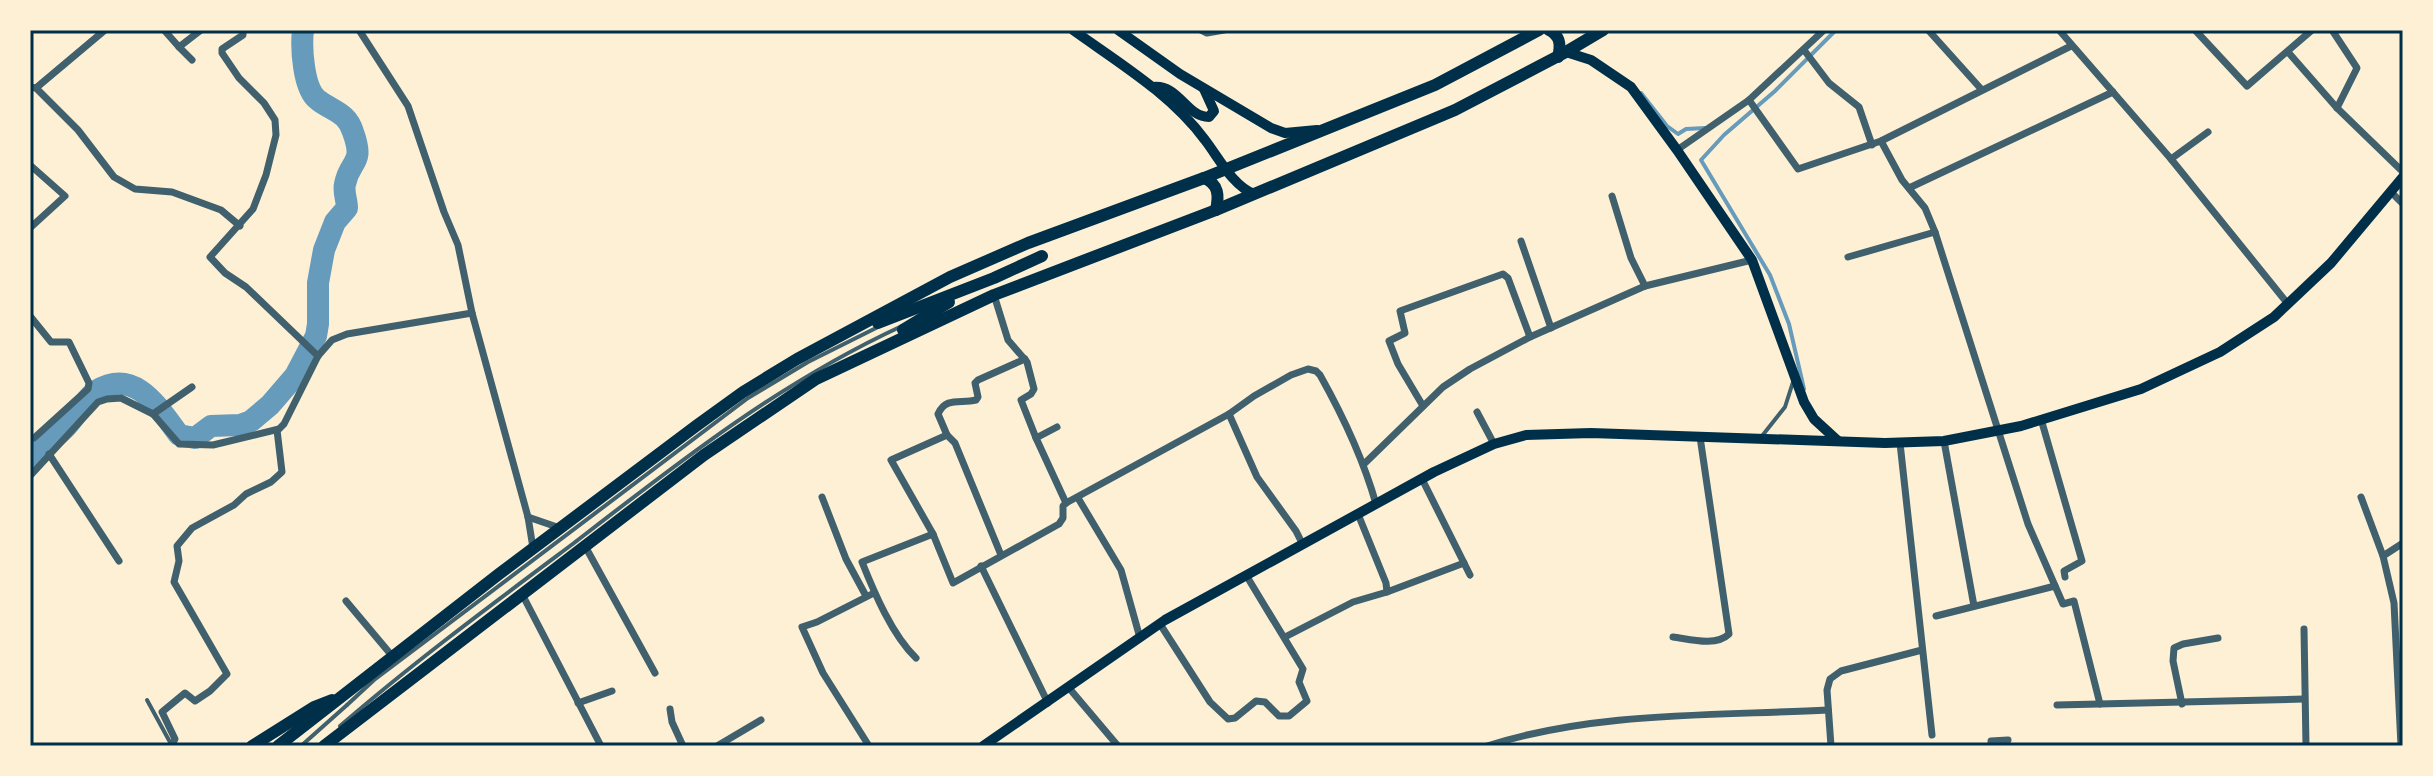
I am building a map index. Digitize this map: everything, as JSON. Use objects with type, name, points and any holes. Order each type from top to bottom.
[{"type":"highway","points":[[278,746],[347,699],[367,678],[533,548],[743,392],[950,277],[1435,85],[1539,30]]},
{"type":"highway","points":[[1549,30],[1558,37],[1562,55]]},
{"type":"highway","points":[[324,746],[721,443],[816,379],[994,295],[1216,210],[1455,110],[1562,55],[1603,30]]},
{"type":"highway","points":[[1204,178],[1214,184],[1218,192],[1216,210]]},
{"type":"highway","points":[[854,329],[928,308],[1042,256]]},
{"type":"highway","points":[[866,355],[928,308]]},
{"type":"highway","points":[[252,746],[314,707],[347,699]]},
{"type":"main road","points":[[1073,30],[1183,113],[1241,187],[1254,194]]},
{"type":"main road","points":[[1118,30],[1180,74],[1279,131],[1323,130]]},
{"type":"main road","points":[[1562,55],[1591,60],[1631,87],[1677,150],[1752,260],[1775,318],[1794,380],[1814,419],[1838,441]]},
{"type":"main road","points":[[1152,87],[1161,86],[1174,93],[1195,113],[1209,117],[1214,111],[1203,87]]},
{"type":"main road","points":[[983,746],[1160,624],[1302,543],[1494,444],[1526,435],[1571,433],[1900,443],[1944,441],[1999,431],[2141,389],[2195,366],[2245,337],[2288,304],[2331,263],[2403,174]]},
{"type":"street","points":[[105,30],[33,87],[78,130],[114,177],[135,189],[172,192],[221,210],[240,226]]},
{"type":"street","points":[[164,30],[192,60]]},
{"type":"street","points":[[179,47],[201,30]]},
{"type":"street","points":[[243,30],[243,35],[222,49],[222,53],[239,78],[264,103],[275,120],[276,135],[253,209],[210,257],[316,354]]},
{"type":"street","points":[[359,30],[408,106],[458,245],[472,313],[528,517],[533,548]]},
{"type":"street","points":[[1201,30],[1207,33],[1224,30]]},
{"type":"street","points":[[1677,150],[1749,100],[1824,30]]},
{"type":"street","points":[[2059,30],[2171,159],[2288,304]]},
{"type":"street","points":[[2195,30],[2247,86],[2312,30]]},
{"type":"street","points":[[2332,30],[2357,68],[2337,108]]},
{"type":"street","points":[[1929,31],[1982,90]]},
{"type":"street","points":[[1749,100],[1798,169],[1881,141],[2071,46]]},
{"type":"street","points":[[1804,50],[1833,86],[1859,107],[1872,145]]},
{"type":"street","points":[[2288,52],[2337,108],[2403,174]]},
{"type":"street","points":[[1909,188],[2113,92]]},
{"type":"street","points":[[2171,159],[2208,132]]},
{"type":"street","points":[[1881,141],[1925,208],[1935,232],[2033,536],[2063,604],[2074,601],[2100,704]]},
{"type":"street","points":[[30,165],[65,196],[30,228]]},
{"type":"street","points":[[2391,192],[2403,204]]},
{"type":"street","points":[[1612,196],[1631,258],[1645,286]]},
{"type":"street","points":[[1848,257],[1935,232]]},
{"type":"street","points":[[1521,241],[1551,328]]},
{"type":"street","points":[[1364,464],[1423,406],[1466,371],[1530,337],[1645,286],[1752,260]]},
{"type":"street","points":[[1423,406],[1398,364],[1389,341],[1405,333],[1400,311],[1503,274],[1508,278],[1530,337]]},
{"type":"street","points":[[994,295],[1008,340],[1025,359],[1034,389],[1021,400],[1066,503]]},
{"type":"street","points":[[30,476],[98,402],[121,398],[156,412],[179,444],[213,445],[277,430],[284,424],[316,354],[332,340],[347,334],[472,313]]},
{"type":"street","points":[[30,316],[51,342],[69,342],[89,383],[88,389],[34,438]]},
{"type":"street","points":[[1001,555],[955,443],[947,435],[938,414],[941,408],[957,399],[974,401],[978,397],[975,385],[978,380],[1025,359]]},
{"type":"street","points":[[947,435],[891,460],[933,534],[953,583],[1059,524],[1066,503],[1229,414],[1291,375],[1308,369],[1316,371],[1340,411],[1364,464],[1376,504]]},
{"type":"street","points":[[156,412],[192,387]]},
{"type":"street","points":[[1477,412],[1494,444]]},
{"type":"street","points":[[1229,414],[1257,477],[1302,543]]},
{"type":"street","points":[[2041,419],[2082,561],[2064,571],[2065,577]]},
{"type":"street","points":[[1036,438],[1057,427]]},
{"type":"street","points":[[172,746],[175,739],[162,712],[185,693],[195,701],[227,674],[174,582],[179,561],[177,546],[192,528],[271,482],[282,472],[277,430]]},
{"type":"street","points":[[1673,637],[1711,640],[1723,639],[1729,634],[1700,437]]},
{"type":"street","points":[[1944,441],[1974,606]]},
{"type":"street","points":[[1900,443],[1932,735]]},
{"type":"street","points":[[49,454],[119,561]]},
{"type":"street","points":[[1422,479],[1470,575]]},
{"type":"street","points":[[822,497],[846,559],[916,658]]},
{"type":"street","points":[[2361,497],[2398,603],[2401,746]]},
{"type":"street","points":[[1078,498],[1121,570],[1140,638]]},
{"type":"street","points":[[1358,514],[1387,592]]},
{"type":"street","points":[[528,517],[561,528]]},
{"type":"street","points":[[870,594],[862,562],[933,534]]},
{"type":"street","points":[[2383,556],[2403,543]]},
{"type":"street","points":[[585,546],[655,673]]},
{"type":"street","points":[[1285,637],[1353,602],[1464,563]]},
{"type":"street","points":[[981,566],[1048,703]]},
{"type":"street","points":[[1160,624],[1217,709],[1232,719],[1256,701],[1265,702],[1284,717],[1306,704],[1307,698],[1299,682],[1303,669],[1246,575]]},
{"type":"street","points":[[1936,616],[2055,586]]},
{"type":"street","points":[[522,594],[601,746]]},
{"type":"street","points":[[869,746],[835,695],[802,627],[870,594]]},
{"type":"street","points":[[346,601],[393,657]]},
{"type":"street","points":[[2304,629],[2306,746]]},
{"type":"street","points":[[2182,704],[2173,661],[2174,648],[2218,638]]},
{"type":"street","points":[[1831,746],[1827,690],[1830,679],[1841,671],[1922,650]]},
{"type":"street","points":[[1069,688],[1118,746]]},
{"type":"street","points":[[578,703],[612,691]]},
{"type":"street","points":[[2057,705],[2304,699]]},
{"type":"street","points":[[670,709],[672,722],[683,746]]},
{"type":"street","points":[[1487,746],[1606,721],[1828,710]]},
{"type":"street","points":[[717,746],[761,720]]},
{"type":"street","points":[[1991,746],[1991,741],[2008,740]]},
{"type":"lane","points":[[301,746],[347,699],[748,398],[808,362],[928,308]]},
{"type":"lane","points":[[317,746],[487,609],[754,408],[928,308]]},
{"type":"lane","points":[[1760,438],[1785,407],[1794,380]]},
{"type":"lane","points":[[147,700],[172,746]]},
{"type":"waterway","points":[[30,458],[64,429],[92,394],[110,385],[134,387],[154,402],[179,435],[195,438],[211,426],[240,425],[251,421],[295,376],[316,336],[318,283],[324,250],[335,222],[347,208],[345,184],[358,151],[347,120],[318,100],[309,87],[303,57],[303,30]]},
{"type":"waterway","points":[[1804,389],[1789,324],[1770,275],[1701,160],[1836,30]]},
{"type":"waterway","points":[[1641,93],[1667,126],[1678,134],[1686,129],[1705,128]]}]
